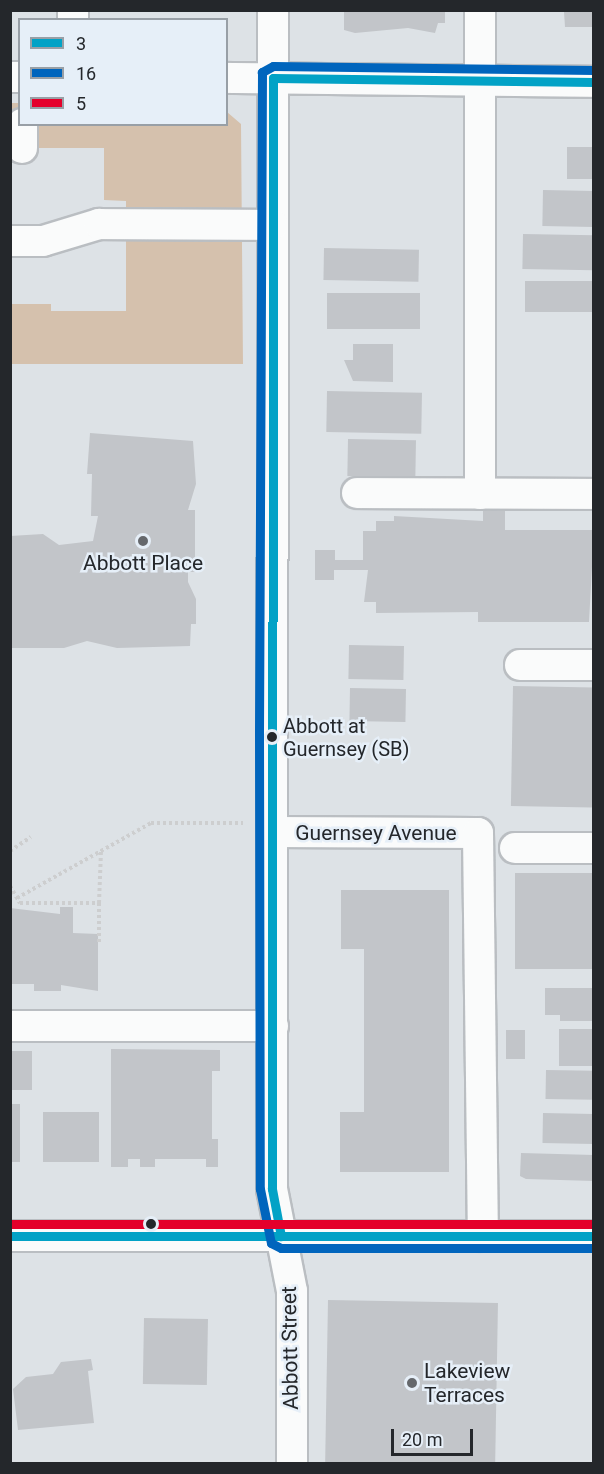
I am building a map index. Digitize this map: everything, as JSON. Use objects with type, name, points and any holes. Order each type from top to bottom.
[{"type":"street","name":"Abbott Street","points":[[273,10],[272,1189],[292,1292],[292,1464]]},
{"type":"street","points":[[480,10],[480,494]]},
{"type":"street","points":[[228,78],[594,82]]},
{"type":"street","points":[[10,241],[43,241],[99,224],[273,225]]},
{"type":"street","points":[[357,493],[594,494]]},
{"type":"street","points":[[520,665],[594,665]]},
{"type":"street","name":"Guernsey Avenue","points":[[274,828],[478,833],[483,1236]]},
{"type":"street","points":[[515,848],[594,848]]},
{"type":"street","points":[[10,1026],[273,1026]]},
{"type":"street","points":[[10,1236],[594,1236]]},
{"type":"path","points":[[17,898],[151,823],[274,828]]},
{"type":"path","points":[[10,852],[31,837]]},
{"type":"path","points":[[99,944],[101,851]]},
{"type":"path","points":[[10,886],[20,903],[99,903]]},
{"type":"shaded area","points":[[11,103],[18,103],[18,126],[228,126],[228,113],[241,124],[243,364],[11,364],[10,304],[51,304],[51,311],[126,311],[126,201],[104,200],[104,148],[11,148]]},
{"type":"building","points":[[344,10],[445,10],[445,23],[438,23],[435,33],[408,28],[355,33],[344,30]]},
{"type":"building","points":[[594,10],[594,27],[565,27],[564,12]]},
{"type":"building","points":[[567,147],[594,147],[594,179],[567,179]]},
{"type":"building","points":[[543,190],[594,191],[593,227],[542,226]]},
{"type":"building","points":[[523,234],[594,235],[593,270],[522,269]]},
{"type":"building","points":[[324,248],[419,250],[418,282],[323,280]]},
{"type":"building","points":[[525,281],[594,281],[594,312],[525,312]]},
{"type":"building","points":[[327,293],[420,293],[420,329],[327,329]]},
{"type":"building","points":[[353,344],[393,344],[393,382],[353,381],[344,360],[353,360]]},
{"type":"building","points":[[327,391],[422,393],[421,434],[326,432]]},
{"type":"building","name":"Abbott Place","points":[[90,433],[193,441],[196,484],[188,510],[195,510],[195,572],[188,572],[188,582],[196,599],[196,624],[191,624],[190,646],[117,648],[87,641],[64,648],[10,648],[10,536],[43,534],[59,545],[93,541],[98,516],[91,516],[92,474],[87,474]]},
{"type":"building","points":[[348,439],[416,440],[415,477],[347,476]]},
{"type":"building","points":[[483,506],[505,506],[505,530],[594,530],[589,622],[478,622],[478,612],[376,613],[376,602],[364,602],[368,570],[334,570],[334,580],[315,580],[315,550],[335,550],[335,560],[363,560],[363,531],[376,531],[376,521],[394,521],[394,516],[483,521]]},
{"type":"building","points":[[349,645],[404,646],[403,680],[348,679]]},
{"type":"building","points":[[513,686],[594,687],[592,807],[511,806]]},
{"type":"building","points":[[350,688],[406,689],[405,722],[349,721]]},
{"type":"building","points":[[515,873],[594,873],[594,969],[515,969]]},
{"type":"building","points":[[341,890],[449,890],[449,1172],[340,1172],[340,1112],[364,1112],[364,949],[341,949]]},
{"type":"building","points":[[60,907],[73,907],[73,933],[98,934],[98,991],[61,985],[61,991],[34,991],[34,984],[10,984],[10,908],[60,914]]},
{"type":"building","points":[[545,988],[594,988],[594,1021],[560,1021],[560,1015],[545,1015]]},
{"type":"building","points":[[559,1029],[594,1029],[594,1066],[559,1066]]},
{"type":"building","points":[[506,1030],[525,1030],[525,1059],[506,1059]]},
{"type":"building","points":[[111,1049],[220,1050],[220,1071],[212,1071],[212,1139],[218,1139],[218,1167],[206,1167],[206,1159],[155,1159],[155,1167],[140,1167],[140,1159],[128,1159],[128,1167],[111,1167]]},
{"type":"building","points":[[10,1051],[32,1051],[32,1090],[10,1090]]},
{"type":"building","points":[[546,1070],[594,1071],[593,1100],[545,1099]]},
{"type":"building","points":[[10,1104],[20,1104],[20,1162],[10,1162]]},
{"type":"building","points":[[43,1112],[99,1112],[99,1162],[43,1162]]},
{"type":"building","points":[[543,1113],[594,1114],[593,1144],[542,1143]]},
{"type":"building","points":[[521,1153],[594,1155],[594,1181],[526,1179],[520,1176]]},
{"type":"building","name":"Lakeview Terraces","points":[[328,1300],[498,1303],[495,1464],[325,1464]]},
{"type":"building","points":[[144,1318],[208,1319],[207,1385],[143,1384]]},
{"type":"building","points":[[91,1359],[93,1370],[88,1371],[94,1423],[18,1430],[13,1389],[26,1377],[53,1374],[61,1362]]},
{"type":"transit line","name":"16","points":[[594,70],[273,66],[262,72],[259,730],[260,1189],[271,1243],[281,1248],[594,1248]]},
{"type":"transit line","name":"3","points":[[273,78],[272,1189],[281,1236]]},
{"type":"transit line","name":"3","points":[[273,78],[594,82]]},
{"type":"transit line","name":"5","points":[[10,1224],[594,1224]]},
{"type":"transit line","name":"3","points":[[10,1236],[594,1236]]},
{"type":"place","name":"Abbott Place","points":[[143,541]]},
{"type":"place","name":"Abbott at Guernsey (SB)","points":[[272,737]]},
{"type":"place","name":"Lakeview Terraces","points":[[412,1383]]}]
